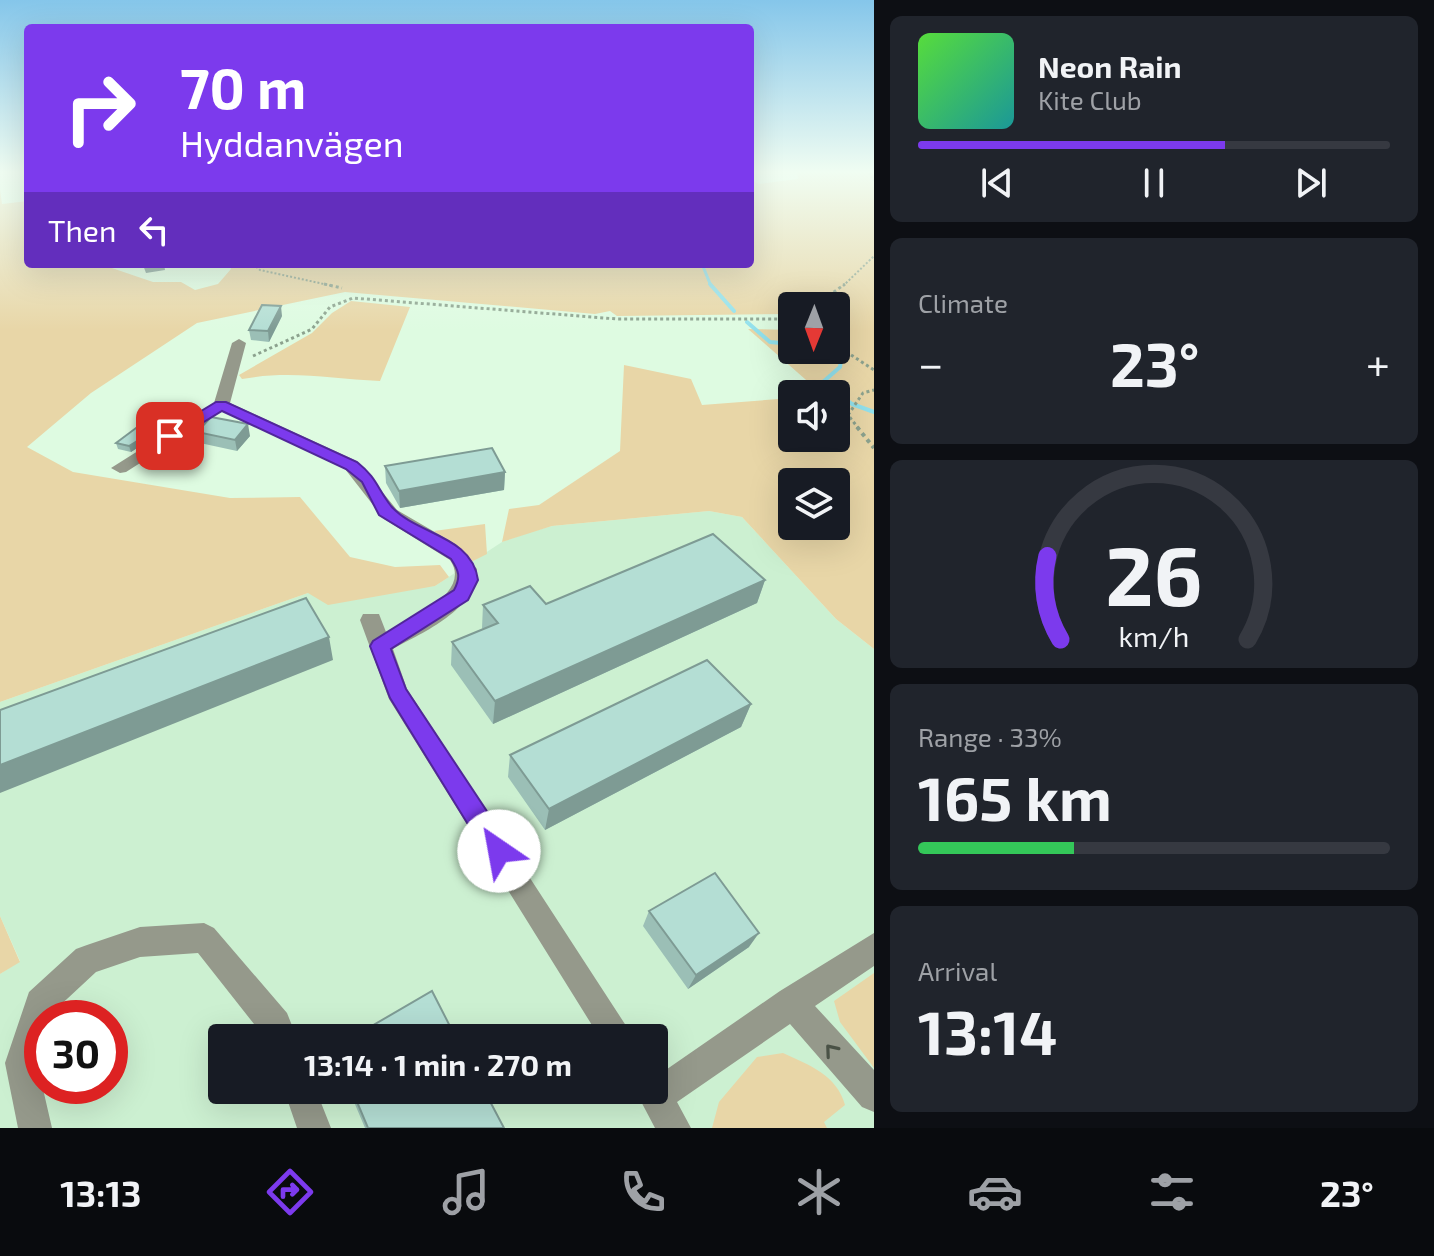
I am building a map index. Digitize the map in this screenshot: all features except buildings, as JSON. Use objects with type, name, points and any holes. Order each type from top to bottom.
[{"type":"street","points":[[120,468],[221,405],[239,343]]},
{"type":"street","points":[[221,405],[351,465],[369,480],[385,511],[457,555],[467,568],[469,580],[461,595],[380,646]]},
{"type":"street","points":[[371,620],[397,692],[609,1024]]},
{"type":"street","points":[[35,1128],[21,1063],[40,1003],[87,960],[140,942],[204,938],[276,1024]]},
{"type":"street","points":[[661,1113],[791,1002],[874,948]]},
{"type":"street","points":[[791,1002],[874,1095]]},
{"type":"street","points":[[305,1104],[314,1128]]},
{"type":"path","points":[[837,292],[874,256]]},
{"type":"path","points":[[258,268],[342,288]]},
{"type":"path","points":[[232,365],[312,329],[330,307],[353,298],[617,319],[778,319]]},
{"type":"path","points":[[850,354],[874,370]]},
{"type":"path","points":[[874,390],[863,393],[848,415],[874,448]]},
{"type":"shaded area","points":[[0,226],[24,226],[24,268],[112,268],[153,282],[181,282],[195,290],[218,284],[231,268],[754,268],[754,226],[874,226],[874,649],[836,619],[742,517],[709,511],[552,526],[502,542],[509,509],[539,505],[620,451],[624,365],[691,379],[702,405],[778,399],[778,452],[850,452],[850,380],[806,380],[788,364],[850,364],[850,292],[778,292],[778,314],[617,316],[610,311],[595,314],[345,292],[197,323],[91,393],[27,447],[73,472],[230,498],[300,497],[350,557],[395,567],[440,565],[449,577],[435,586],[328,605],[308,593],[0,702]]},
{"type":"shaded area","points":[[351,301],[410,307],[380,381],[295,375],[242,379],[239,375],[312,333],[332,313]]},
{"type":"shaded area","points":[[748,329],[778,330],[778,355]]},
{"type":"shaded area","points":[[709,511],[742,517],[836,619],[874,649],[874,1128],[0,1128],[0,974],[20,961],[0,916],[0,702],[308,593],[435,586],[502,542],[552,526]]},
{"type":"shaded area","points":[[485,524],[487,554],[469,563],[434,531]]},
{"type":"shaded area","points":[[0,916],[20,962],[0,974]]},
{"type":"shaded area","points":[[874,973],[874,1068],[840,1022],[834,1001]]},
{"type":"shaded area","points":[[783,1053],[821,1072],[836,1086],[845,1105],[824,1122],[827,1128],[712,1128],[719,1102],[757,1057]]},
{"type":"waterway","points":[[704,268],[710,284]]},
{"type":"waterway","points":[[710,284],[734,311]]},
{"type":"waterway","points":[[747,322],[770,342],[778,343]]},
{"type":"waterway","points":[[840,364],[823,382],[852,404],[874,412]]},
{"type":"route","points":[[170,436],[221,405],[332,453],[351,465],[369,480],[385,511],[457,555],[467,568],[469,580],[461,595],[380,646],[397,692],[499,851]]}]
